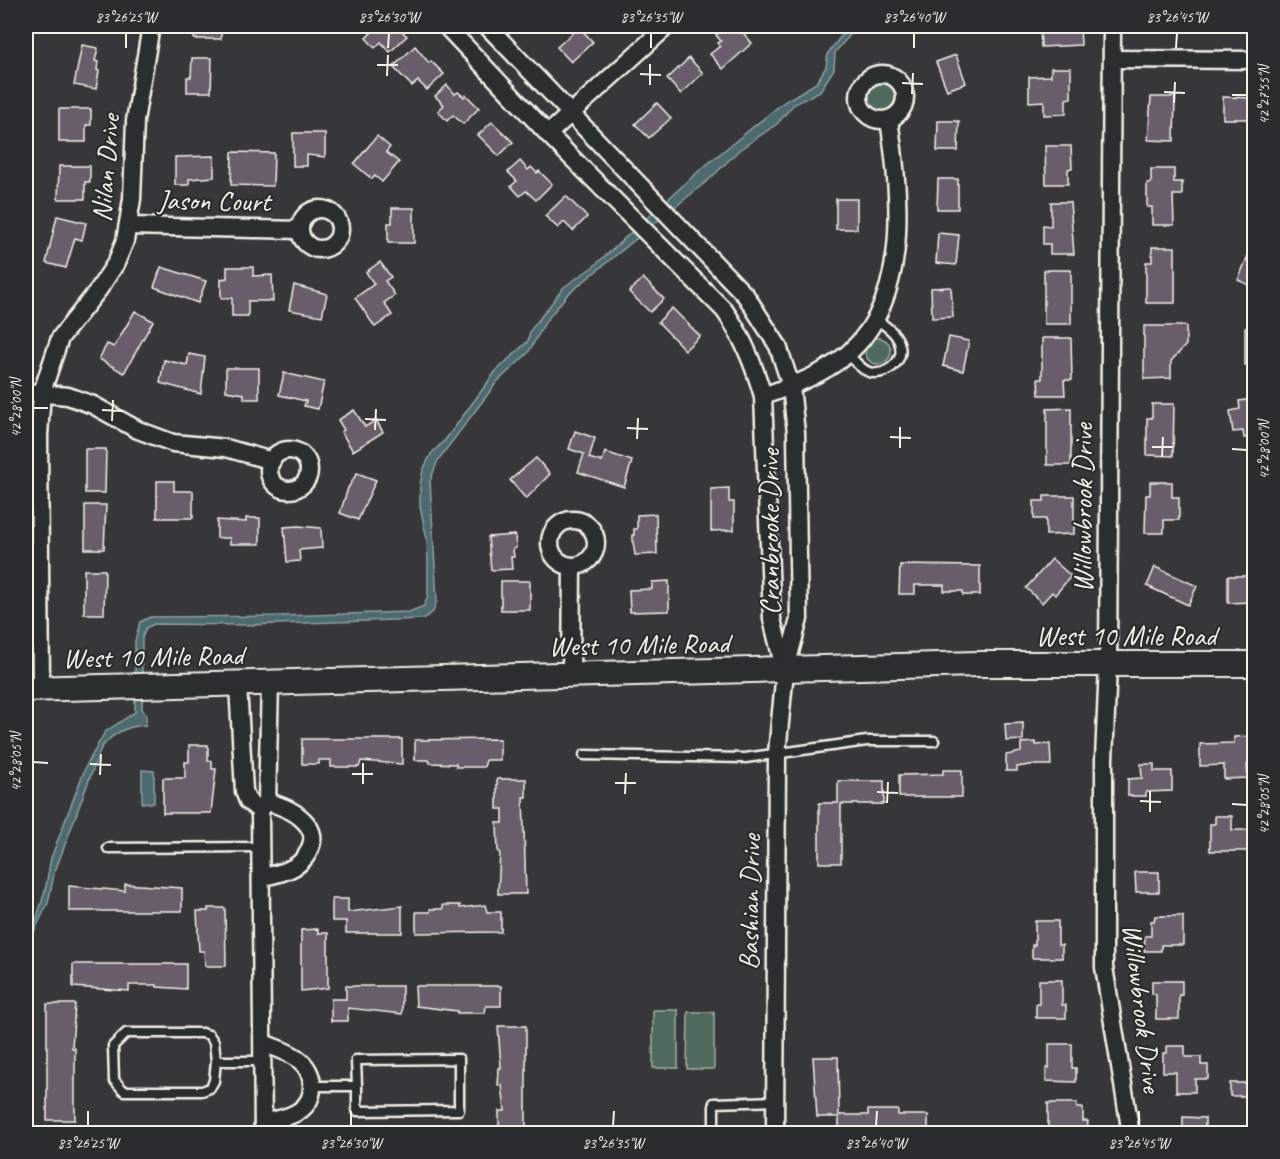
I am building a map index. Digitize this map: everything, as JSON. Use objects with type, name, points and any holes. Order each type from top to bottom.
[{"type":"main road","name":"West 10 Mile Road","points":[[33,689],[785,671],[978,664],[1254,664]]},
{"type":"street","name":"Nilan Drive","points":[[33,689],[36,528],[34,392],[60,338],[99,289],[116,263],[129,226],[135,121],[151,26]]},
{"type":"street","name":"Cranbrooke Drive","points":[[446,26],[733,323],[755,368],[763,396],[772,619],[785,671]]},
{"type":"street","name":"Cranbrooke Drive","points":[[487,26],[572,112],[746,296],[778,346],[791,386],[796,433],[798,619],[785,671]]},
{"type":"street","points":[[548,134],[667,26]]},
{"type":"street","name":"Willowbrook Drive","points":[[1112,26],[1104,967],[1131,1134]]},
{"type":"street","points":[[1112,59],[1254,60]]},
{"type":"street","points":[[763,396],[812,377],[848,353],[875,318],[896,254],[898,213],[895,161],[889,120]]},
{"type":"street","name":"Jason Court","points":[[129,226],[299,230]]},
{"type":"street","points":[[34,392],[68,396],[93,405],[158,439],[173,443],[226,448],[272,461]]},
{"type":"street","points":[[571,676],[572,566]]},
{"type":"street","name":"Bashian Drive","points":[[775,1134],[777,753],[785,671]]},
{"type":"street","points":[[263,1043],[299,1059],[310,1072],[313,1086],[308,1101],[299,1111],[263,1128],[261,847],[270,684]]},
{"type":"street","points":[[238,685],[244,791],[249,801],[301,817],[309,826],[313,838],[309,855],[298,866],[281,874],[262,877]]},
{"type":"lane","points":[[848,353],[868,372],[879,374],[896,363],[901,347],[898,339],[875,318]]},
{"type":"lane","points":[[584,755],[745,758],[867,741],[934,741]]},
{"type":"lane","points":[[108,848],[261,847]]},
{"type":"lane","points":[[126,1033],[202,1033],[209,1035],[214,1042],[216,1061],[214,1081],[210,1088],[202,1091],[124,1091],[114,1080],[113,1046],[126,1033]]},
{"type":"lane","points":[[459,1059],[459,1110],[357,1111],[357,1086],[356,1060],[459,1059]]},
{"type":"lane","points":[[216,1061],[263,1061]]},
{"type":"lane","points":[[313,1086],[357,1086]]},
{"type":"lane","points":[[714,1134],[714,1103],[776,1101]]},
{"type":"green space","points":[[881,83],[891,87],[895,97],[891,107],[881,111],[871,107],[867,97],[871,87]]},
{"type":"green space","points":[[878,338],[887,342],[891,351],[887,360],[878,364],[869,360],[865,351],[869,342]]},
{"type":"green space","points":[[653,1010],[678,1010],[678,1068],[653,1068]]},
{"type":"green space","points":[[688,1012],[714,1012],[714,1069],[687,1069]]},
{"type":"water","points":[[849,26],[858,26],[835,52],[834,69],[820,91],[793,105],[777,124],[739,150],[712,177],[567,295],[546,321],[528,353],[497,382],[438,460],[430,481],[437,600],[433,612],[423,619],[246,625],[154,624],[146,628],[142,638],[142,709],[146,715],[146,725],[120,731],[101,748],[54,874],[48,903],[26,948],[26,939],[35,924],[45,891],[51,858],[86,766],[105,732],[135,712],[135,641],[140,622],[150,617],[409,612],[424,606],[428,595],[428,564],[427,539],[420,507],[420,485],[423,470],[431,454],[446,439],[496,371],[528,341],[530,331],[564,287],[594,266],[700,170],[784,102],[816,83],[826,67],[828,53]]},
{"type":"water","points":[[142,770],[154,771],[154,803],[142,803]]},
{"type":"building","points":[[194,26],[221,26],[221,39],[194,39]]},
{"type":"building","points":[[364,26],[396,26],[407,36],[390,52],[381,42],[375,48],[366,38],[371,33]]},
{"type":"building","points":[[727,26],[737,26],[752,43],[723,69],[710,54],[720,46],[718,43],[721,41],[716,35]]},
{"type":"building","points":[[1040,26],[1080,26],[1081,45],[1041,47]]},
{"type":"building","points":[[579,27],[593,42],[571,62],[557,47]]},
{"type":"building","points":[[82,45],[98,48],[95,61],[98,62],[97,70],[99,71],[96,89],[74,85]]},
{"type":"building","points":[[415,46],[429,63],[431,61],[444,74],[427,90],[418,81],[412,86],[393,67]]},
{"type":"building","points":[[956,55],[966,83],[947,90],[936,62]]},
{"type":"building","points":[[192,58],[212,58],[211,92],[187,92],[187,77],[191,77]]},
{"type":"building","points":[[689,58],[703,73],[681,94],[667,79]]},
{"type":"building","points":[[1051,68],[1071,68],[1071,98],[1066,99],[1066,114],[1044,115],[1044,101],[1029,102],[1029,77],[1051,76]]},
{"type":"building","points":[[447,85],[455,94],[458,92],[464,97],[466,95],[479,108],[463,124],[453,115],[447,121],[438,111],[444,105],[435,96]]},
{"type":"building","points":[[1151,97],[1175,97],[1174,141],[1148,140]]},
{"type":"building","points":[[1223,97],[1254,98],[1254,119],[1223,119]]},
{"type":"building","points":[[657,103],[671,118],[649,138],[635,124]]},
{"type":"building","points":[[59,109],[91,109],[91,125],[86,125],[86,142],[59,142]]},
{"type":"building","points":[[938,121],[959,121],[958,151],[937,151]]},
{"type":"building","points":[[492,122],[513,142],[499,156],[478,135]]},
{"type":"building","points":[[293,133],[325,133],[325,157],[307,155],[307,166],[293,166]]},
{"type":"building","points":[[377,136],[390,147],[386,152],[399,162],[382,182],[375,176],[372,179],[354,164]]},
{"type":"building","points":[[1045,146],[1071,146],[1072,168],[1068,169],[1068,184],[1046,184]]},
{"type":"building","points":[[232,152],[274,153],[273,186],[231,185]]},
{"type":"building","points":[[214,156],[214,177],[189,179],[189,185],[175,185],[175,157]]},
{"type":"building","points":[[520,161],[528,170],[531,167],[537,173],[539,171],[552,184],[536,200],[526,191],[520,196],[511,186],[517,181],[508,172]]},
{"type":"building","points":[[59,166],[90,166],[90,182],[85,182],[85,199],[58,199]]},
{"type":"building","points":[[1151,169],[1174,169],[1174,182],[1182,182],[1182,195],[1173,195],[1174,225],[1152,225],[1152,207],[1147,207],[1147,183],[1151,183]]},
{"type":"building","points":[[938,179],[958,179],[958,209],[937,209]]},
{"type":"building","points":[[566,196],[587,217],[573,231],[564,222],[558,228],[545,216]]},
{"type":"building","points":[[836,199],[857,199],[857,229],[836,229]]},
{"type":"building","points":[[1051,202],[1070,202],[1074,254],[1050,254],[1050,244],[1043,244],[1043,225],[1051,226]]},
{"type":"building","points":[[392,208],[414,208],[414,243],[388,243],[388,223],[392,223]]},
{"type":"building","points":[[57,216],[86,223],[82,240],[75,238],[66,268],[46,263]]},
{"type":"building","points":[[938,233],[959,235],[956,265],[936,263]]},
{"type":"building","points":[[1254,241],[1254,287],[1238,280]]},
{"type":"building","points":[[1152,247],[1175,247],[1175,303],[1146,303],[1146,262],[1152,262]]},
{"type":"building","points":[[380,262],[391,277],[385,281],[395,295],[384,303],[392,315],[375,327],[355,298],[374,284],[366,272]]},
{"type":"building","points":[[161,267],[206,281],[198,303],[154,287]]},
{"type":"building","points":[[227,267],[253,267],[253,276],[272,275],[273,301],[248,301],[248,316],[232,316],[232,298],[221,298],[221,279],[227,278]]},
{"type":"building","points":[[1044,270],[1071,270],[1071,324],[1044,324]]},
{"type":"building","points":[[643,278],[664,299],[650,312],[629,292]]},
{"type":"building","points":[[294,285],[327,294],[322,316],[289,310]]},
{"type":"building","points":[[951,287],[953,317],[932,318],[931,288]]},
{"type":"building","points":[[672,308],[700,336],[685,350],[658,322]]},
{"type":"building","points":[[135,311],[153,321],[124,373],[99,359],[107,344],[114,347]]},
{"type":"building","points":[[1252,314],[1254,314],[1254,365],[1245,365],[1245,328],[1252,328]]},
{"type":"building","points":[[1144,326],[1186,326],[1186,345],[1171,361],[1171,378],[1144,379]]},
{"type":"building","points":[[949,337],[969,341],[963,371],[943,366]]},
{"type":"building","points":[[1042,338],[1071,338],[1072,380],[1064,380],[1065,395],[1039,395],[1038,379],[1042,379]]},
{"type":"building","points":[[189,354],[205,357],[201,394],[160,383],[164,360],[187,365]]},
{"type":"building","points":[[226,368],[259,368],[259,399],[244,399],[244,394],[226,391]]},
{"type":"building","points":[[284,373],[324,382],[318,409],[304,406],[306,401],[279,395]]},
{"type":"building","points":[[1254,399],[1254,437],[1244,438],[1243,431],[1233,432],[1230,411],[1240,409],[1239,401]]},
{"type":"building","points":[[1152,404],[1174,404],[1173,456],[1147,455],[1147,418],[1152,418]]},
{"type":"building","points":[[1071,408],[1071,465],[1047,465],[1047,409]]},
{"type":"building","points":[[354,410],[365,427],[376,420],[383,432],[353,451],[341,432],[344,430],[338,420]]},
{"type":"building","points":[[575,431],[595,438],[589,458],[602,462],[605,452],[632,461],[624,487],[578,472],[584,454],[569,449]]},
{"type":"building","points":[[85,449],[106,449],[105,493],[85,493]]},
{"type":"building","points":[[536,458],[550,474],[526,499],[510,480]]},
{"type":"building","points":[[357,473],[376,480],[358,520],[340,513],[348,488]]},
{"type":"building","points":[[157,481],[174,481],[174,491],[193,491],[193,518],[157,518]]},
{"type":"building","points":[[1150,482],[1172,482],[1172,497],[1179,497],[1179,520],[1164,520],[1164,533],[1145,533],[1146,495],[1150,495]]},
{"type":"building","points":[[729,488],[729,502],[734,502],[734,530],[711,531],[711,489]]},
{"type":"building","points":[[1044,496],[1074,496],[1074,534],[1046,535],[1046,519],[1034,519],[1034,501],[1044,501]]},
{"type":"building","points":[[85,505],[106,505],[104,549],[85,549]]},
{"type":"building","points":[[656,514],[657,554],[635,555],[632,535],[634,535],[634,529],[637,529],[637,515]]},
{"type":"building","points":[[246,518],[260,518],[260,544],[230,544],[230,538],[217,538],[217,520],[246,522]]},
{"type":"building","points":[[284,527],[321,528],[322,548],[299,550],[300,561],[287,562]]},
{"type":"building","points":[[515,535],[516,548],[513,549],[514,557],[511,557],[512,569],[491,570],[488,537]]},
{"type":"building","points":[[1052,559],[1071,576],[1055,595],[1052,592],[1042,603],[1026,588]]},
{"type":"building","points":[[900,565],[980,566],[980,595],[963,595],[963,591],[944,591],[944,585],[915,585],[915,594],[899,594]]},
{"type":"building","points":[[1155,567],[1197,586],[1188,605],[1147,586]]},
{"type":"building","points":[[84,570],[105,570],[104,614],[84,614]]},
{"type":"building","points":[[1228,576],[1254,576],[1252,602],[1228,603]]},
{"type":"building","points":[[501,581],[530,581],[530,610],[501,610]]},
{"type":"building","points":[[669,581],[669,611],[630,612],[629,590],[652,589],[652,582]]},
{"type":"building","points":[[1023,723],[1023,740],[1006,741],[1005,724]]},
{"type":"building","points":[[1253,736],[1253,765],[1247,765],[1248,778],[1224,779],[1224,765],[1200,766],[1200,744],[1234,743],[1234,737]]},
{"type":"building","points":[[302,739],[402,739],[402,764],[361,761],[359,767],[331,767],[331,760],[319,760],[319,764],[302,764]]},
{"type":"building","points":[[500,739],[500,760],[486,760],[484,767],[456,767],[456,764],[415,760],[415,740]]},
{"type":"building","points":[[1036,742],[1036,745],[1050,744],[1051,765],[1030,765],[1017,767],[1017,771],[1006,771],[1006,755],[1021,752],[1021,743]]},
{"type":"building","points":[[189,745],[208,745],[208,761],[212,761],[212,769],[216,769],[211,813],[163,813],[163,778],[185,778],[185,762],[189,762]]},
{"type":"building","points":[[1141,764],[1154,764],[1154,771],[1172,771],[1172,791],[1146,792],[1146,796],[1128,796],[1128,779],[1142,778]]},
{"type":"building","points":[[943,770],[962,770],[962,797],[899,797],[899,775],[943,774]]},
{"type":"building","points":[[497,779],[526,779],[526,797],[523,797],[526,894],[498,894],[500,852],[498,852],[497,823],[503,823],[503,809],[497,809]]},
{"type":"building","points":[[838,781],[884,781],[884,804],[841,804],[841,863],[819,863],[819,803],[838,803]]},
{"type":"building","points":[[1215,816],[1232,816],[1232,830],[1254,830],[1254,851],[1210,851],[1210,824],[1215,824]]},
{"type":"building","points":[[1135,872],[1159,872],[1159,892],[1136,892]]},
{"type":"building","points":[[125,884],[182,888],[182,911],[69,911],[69,886],[125,891]]},
{"type":"building","points":[[332,899],[348,899],[348,912],[402,906],[402,933],[346,933],[346,921],[332,921]]},
{"type":"building","points":[[443,905],[460,905],[460,908],[485,905],[487,912],[501,912],[501,932],[416,933],[416,912],[443,909]]},
{"type":"building","points":[[208,908],[225,908],[226,966],[205,966],[204,951],[199,951],[197,911],[208,911]]},
{"type":"building","points":[[1155,916],[1183,916],[1183,945],[1161,945],[1161,951],[1144,951],[1145,936],[1151,936],[1151,921],[1154,921]]},
{"type":"building","points":[[1035,921],[1058,921],[1058,945],[1062,945],[1062,958],[1032,958],[1032,945],[1035,945]]},
{"type":"building","points":[[318,929],[318,933],[328,933],[328,988],[301,991],[301,930]]},
{"type":"building","points":[[73,964],[186,964],[186,989],[157,987],[157,985],[129,985],[129,991],[73,987]]},
{"type":"building","points":[[1039,980],[1062,980],[1062,1005],[1066,1005],[1066,1018],[1036,1018],[1036,1004],[1039,1004]]},
{"type":"building","points":[[1152,981],[1182,981],[1182,995],[1179,995],[1179,1019],[1156,1019],[1156,994],[1152,994]]},
{"type":"building","points":[[346,986],[402,986],[402,1014],[348,1008],[348,1021],[331,1021],[331,999],[346,999]]},
{"type":"building","points":[[415,986],[501,986],[501,1006],[486,1006],[485,1013],[457,1013],[457,1011],[416,1006]]},
{"type":"building","points":[[47,1004],[75,1004],[72,1048],[75,1048],[75,1120],[47,1120]]},
{"type":"building","points":[[498,1026],[526,1026],[526,1134],[499,1134],[499,1111],[505,1111],[502,1085],[498,1085],[499,1068],[501,1068]]},
{"type":"building","points":[[1049,1044],[1072,1044],[1072,1068],[1076,1068],[1076,1082],[1046,1081],[1046,1068],[1049,1068]]},
{"type":"building","points":[[1167,1046],[1185,1046],[1185,1057],[1201,1057],[1201,1065],[1208,1065],[1208,1079],[1195,1079],[1195,1092],[1176,1092],[1176,1072],[1163,1072],[1163,1053],[1167,1053]]},
{"type":"building","points":[[813,1057],[838,1057],[839,1115],[868,1115],[868,1110],[898,1110],[898,1115],[928,1115],[928,1134],[839,1134],[839,1117],[817,1117]]},
{"type":"building","points":[[1230,1083],[1246,1083],[1246,1096],[1230,1096]]},
{"type":"building","points":[[1048,1103],[1077,1103],[1077,1108],[1083,1108],[1083,1121],[1088,1121],[1087,1134],[1048,1131]]},
{"type":"building","points":[[1183,1117],[1205,1118],[1205,1134],[1183,1134]]},
{"type":"building","points":[[115,1130],[144,1130],[145,1134],[115,1134]]}]
